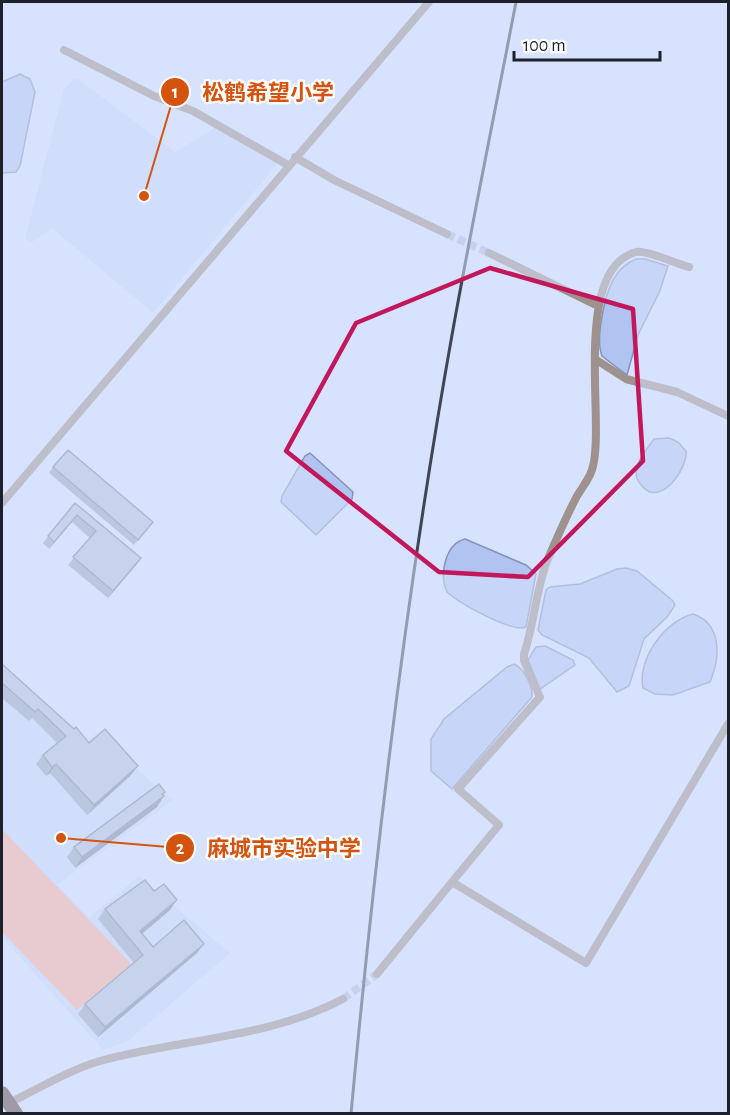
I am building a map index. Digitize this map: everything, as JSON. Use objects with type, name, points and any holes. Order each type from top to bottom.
[{"type":"street","points":[[2,504],[429,2]]},
{"type":"street","points":[[64,50],[154,96],[193,111],[288,165]]},
{"type":"street","points":[[295,157],[334,180],[447,234]]},
{"type":"street","points":[[489,253],[598,306]]},
{"type":"street","points":[[377,974],[499,825],[458,789],[540,697],[524,661],[524,654],[546,564],[593,467],[598,306],[613,272],[636,253],[647,253],[689,267]]},
{"type":"street","points":[[595,359],[626,379],[677,392],[729,416]]},
{"type":"street","points":[[452,882],[586,963],[729,724]]},
{"type":"street","points":[[9,1103],[99,1061],[289,1021],[343,999]]},
{"type":"highlighted area","points":[[490,268],[633,309],[643,461],[528,577],[439,572],[286,451],[356,323]]},
{"type":"shaded area","points":[[20,74],[30,79],[35,92],[20,166],[16,172],[2,173],[2,82]]},
{"type":"shaded area","points":[[77,78],[175,152],[215,128],[278,163],[153,313],[52,228],[32,242],[25,239],[64,88]]},
{"type":"shaded area","points":[[636,259],[645,259],[668,266],[659,293],[638,335],[627,375],[602,356],[600,327],[611,284],[621,268]]},
{"type":"shaded area","points":[[669,438],[678,442],[686,451],[685,459],[672,484],[657,492],[649,492],[638,480],[636,473],[638,464],[654,439]]},
{"type":"shaded area","points":[[310,453],[353,492],[352,499],[316,535],[281,502],[282,496],[305,456]]},
{"type":"shaded area","points":[[465,539],[526,565],[536,574],[526,627],[509,626],[462,603],[447,592],[444,569],[448,553],[458,542]]},
{"type":"shaded area","points":[[626,568],[637,571],[675,605],[667,617],[644,639],[629,686],[617,692],[589,658],[542,635],[538,630],[546,590],[550,587],[580,584],[617,569]]},
{"type":"shaded area","points":[[693,614],[703,619],[714,634],[717,653],[710,682],[673,695],[655,694],[643,688],[644,665],[655,643],[673,624]]},
{"type":"shaded area","points":[[545,646],[573,660],[575,665],[540,689],[528,660],[536,647]]},
{"type":"shaded area","points":[[514,664],[527,678],[532,697],[452,789],[431,771],[431,739],[444,719],[507,667]]},
{"type":"shaded area","points":[[2,677],[83,746],[95,734],[173,800],[57,885],[89,918],[139,876],[230,953],[128,1041],[103,1050],[2,937]]},
{"type":"shaded area","points":[[2,829],[131,964],[77,1010],[2,932]]},
{"type":"building","points":[[68,450],[153,522],[138,540],[53,467]]},
{"type":"building","points":[[75,503],[141,558],[113,591],[73,557],[96,531],[77,515],[54,542],[48,536]]},
{"type":"building","points":[[2,664],[74,729],[76,727],[89,743],[105,729],[138,766],[94,805],[56,764],[52,767],[43,755],[66,736],[38,709],[35,712],[2,683]]},
{"type":"building","points":[[159,784],[165,792],[162,794],[164,796],[82,857],[74,847]]},
{"type":"building","points":[[145,880],[154,891],[164,884],[177,900],[140,931],[153,947],[184,920],[204,944],[105,1027],[85,1004],[143,955],[105,909]]},
{"type":"tunnel","points":[[447,234],[489,253]]},
{"type":"tunnel","points":[[343,999],[377,974]]},
{"type":"railway","points":[[351,1114],[381,821],[420,529],[452,335],[516,2]]},
{"type":"place","name":"松鹤希望小学","points":[[144,196]]},
{"type":"place","name":"麻城市实验中学","points":[[61,838]]}]
